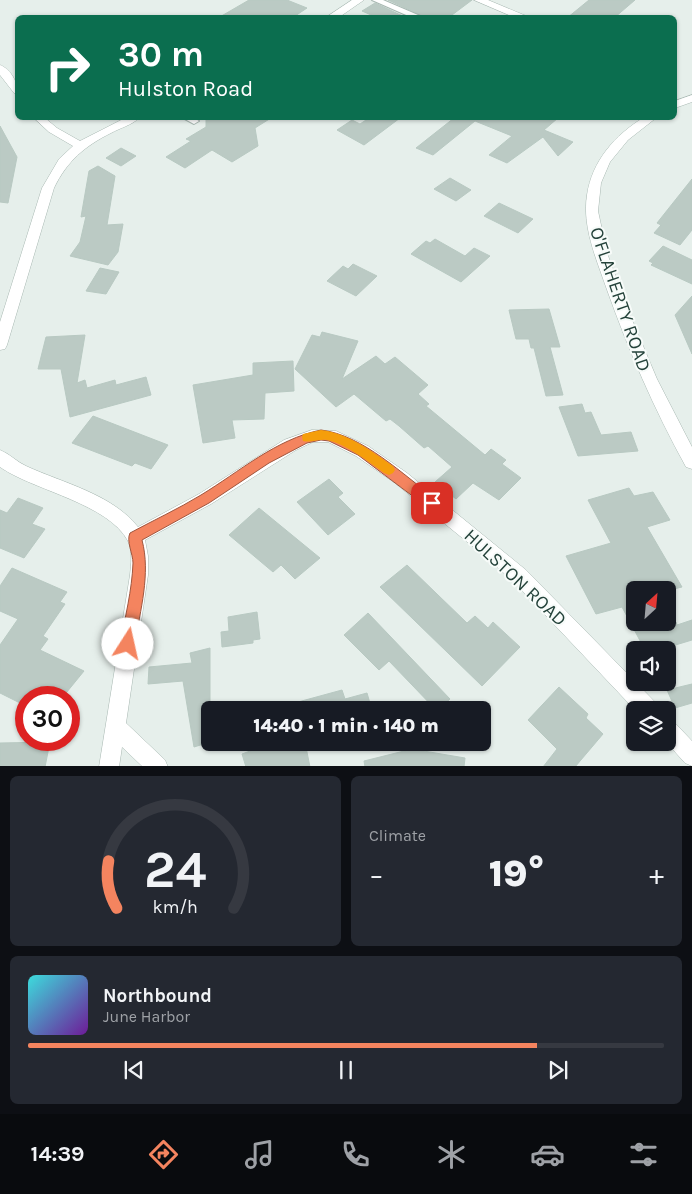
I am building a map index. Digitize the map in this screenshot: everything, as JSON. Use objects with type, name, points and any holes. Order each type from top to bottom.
[{"type":"street","points":[[335,15],[359,0]]},
{"type":"street","points":[[479,0],[518,15]]},
{"type":"street","points":[[0,68],[15,87]]},
{"type":"street","points":[[677,104],[692,98]]},
{"type":"street","points":[[41,120],[53,130],[79,145]]},
{"type":"street","points":[[0,346],[48,188],[55,172],[64,158],[79,145],[129,120]]},
{"type":"street","name":"O'FLAHERTY ROAD","points":[[647,120],[634,128],[608,154],[595,184],[593,219],[608,275],[635,348],[670,423],[692,462]]},
{"type":"street","name":"HULSTON ROAD","points":[[135,537],[205,499],[290,445],[312,436],[330,436],[362,451],[400,478],[494,553],[520,576],[640,701]]},
{"type":"street","points":[[0,457],[8,466],[102,509],[120,521],[135,537],[140,556],[139,575],[109,766]]},
{"type":"street","points":[[115,726],[158,766]]},
{"type":"street","points":[[676,739],[692,756]]},
{"type":"lane","points":[[376,0],[414,15]]},
{"type":"building","points":[[249,0],[287,0],[307,8],[296,15],[223,15]]},
{"type":"building","points":[[388,0],[472,0],[452,15],[420,15]]},
{"type":"building","points":[[589,0],[635,0],[618,15],[571,15]]},
{"type":"building","points":[[375,3],[401,15],[371,15],[362,11]]},
{"type":"building","points":[[206,120],[268,120],[255,128],[258,146],[232,162],[212,150],[185,168],[166,157],[191,141],[186,139],[206,127]]},
{"type":"building","points":[[352,120],[360,124],[366,120],[397,120],[364,145],[337,130]]},
{"type":"building","points":[[451,120],[556,120],[544,130],[573,142],[558,156],[543,137],[507,163],[489,155],[512,136],[475,121],[433,155],[416,148]]},
{"type":"building","points":[[0,126],[17,157],[8,203],[0,202]]},
{"type":"building","points":[[121,148],[136,156],[121,166],[106,158]]},
{"type":"building","points":[[98,166],[115,176],[107,225],[123,224],[118,252],[108,265],[70,256],[80,242],[86,216],[81,217],[89,171]]},
{"type":"building","points":[[450,178],[471,190],[456,201],[434,189]]},
{"type":"building","points":[[692,179],[692,230],[680,245],[654,233],[661,225],[657,223]]},
{"type":"building","points":[[499,203],[533,219],[518,233],[484,216]]},
{"type":"building","points":[[435,239],[465,256],[474,248],[490,256],[461,282],[411,254],[426,241],[430,243]]},
{"type":"building","points":[[663,246],[692,260],[692,284],[651,265],[653,263],[649,261]]},
{"type":"building","points":[[353,264],[377,276],[356,296],[327,281],[343,266],[348,269]]},
{"type":"building","points":[[100,268],[119,272],[106,294],[86,291]]},
{"type":"building","points":[[692,296],[692,354],[675,315]]},
{"type":"building","points":[[549,309],[560,347],[550,347],[563,395],[546,396],[534,348],[531,348],[529,339],[516,339],[509,310]]},
{"type":"building","points":[[322,332],[358,341],[342,379],[376,356],[385,364],[395,357],[428,385],[418,394],[429,404],[426,406],[485,455],[491,449],[506,460],[502,464],[521,478],[499,500],[473,483],[456,499],[435,482],[452,467],[428,446],[424,448],[390,419],[386,421],[354,394],[336,407],[295,369],[312,335],[320,337]]},
{"type":"building","points":[[85,335],[77,383],[85,380],[87,388],[115,380],[116,385],[146,377],[151,395],[70,417],[61,369],[38,369],[46,337]]},
{"type":"building","points":[[293,361],[294,391],[265,393],[264,419],[232,420],[235,438],[203,443],[193,385],[253,375],[253,363]]},
{"type":"building","points":[[582,404],[585,413],[591,412],[601,435],[631,432],[638,451],[578,456],[559,407]]},
{"type":"building","points":[[93,416],[168,445],[151,469],[135,463],[132,466],[72,443]]},
{"type":"building","points":[[329,479],[343,493],[338,497],[355,514],[328,535],[297,502]]},
{"type":"building","points":[[629,488],[634,496],[653,492],[670,520],[647,527],[682,587],[676,588],[676,581],[626,581],[626,614],[622,607],[596,614],[566,556],[611,543],[588,500]]},
{"type":"building","points":[[18,498],[43,508],[32,524],[45,529],[24,558],[0,548],[0,510],[7,513]]},
{"type":"building","points":[[259,508],[320,558],[295,579],[281,565],[273,572],[229,535]]},
{"type":"building","points":[[407,565],[467,623],[475,616],[488,628],[493,622],[520,647],[482,686],[380,587]]},
{"type":"building","points":[[12,568],[67,592],[60,602],[65,604],[43,636],[48,639],[40,650],[84,671],[72,686],[15,686],[15,700],[0,693],[0,645],[18,619],[0,611],[0,586]]},
{"type":"building","points":[[257,612],[260,639],[253,640],[253,643],[222,647],[221,632],[229,631],[228,617]]},
{"type":"building","points":[[368,613],[450,699],[448,701],[427,701],[389,661],[379,670],[344,635]]},
{"type":"building","points":[[692,620],[692,640],[676,645],[676,641],[640,641],[635,631],[676,631],[676,622],[677,625]]},
{"type":"building","points":[[210,648],[210,701],[201,701],[201,745],[194,747],[183,681],[148,684],[149,667],[192,663],[190,653]]},
{"type":"building","points":[[692,684],[692,703],[676,708],[676,701],[672,701],[667,691],[676,691],[676,688]]},
{"type":"building","points":[[559,687],[588,714],[586,718],[603,734],[576,766],[544,766],[557,749],[528,720]]},
{"type":"building","points":[[342,690],[345,699],[367,693],[369,701],[302,701]]},
{"type":"building","points":[[0,743],[15,743],[15,751],[48,751],[45,766],[0,766]]},
{"type":"building","points":[[250,751],[307,751],[310,766],[246,766],[242,754]]},
{"type":"building","points":[[404,751],[424,751],[465,758],[464,766],[365,766],[364,761]]},
{"type":"slow traffic","points":[[308,437],[330,436],[362,451],[389,470]]},
{"type":"route","points":[[128,644],[139,575],[140,556],[135,537],[205,499],[265,460],[304,438],[321,435],[330,436],[362,451],[432,503]]}]
